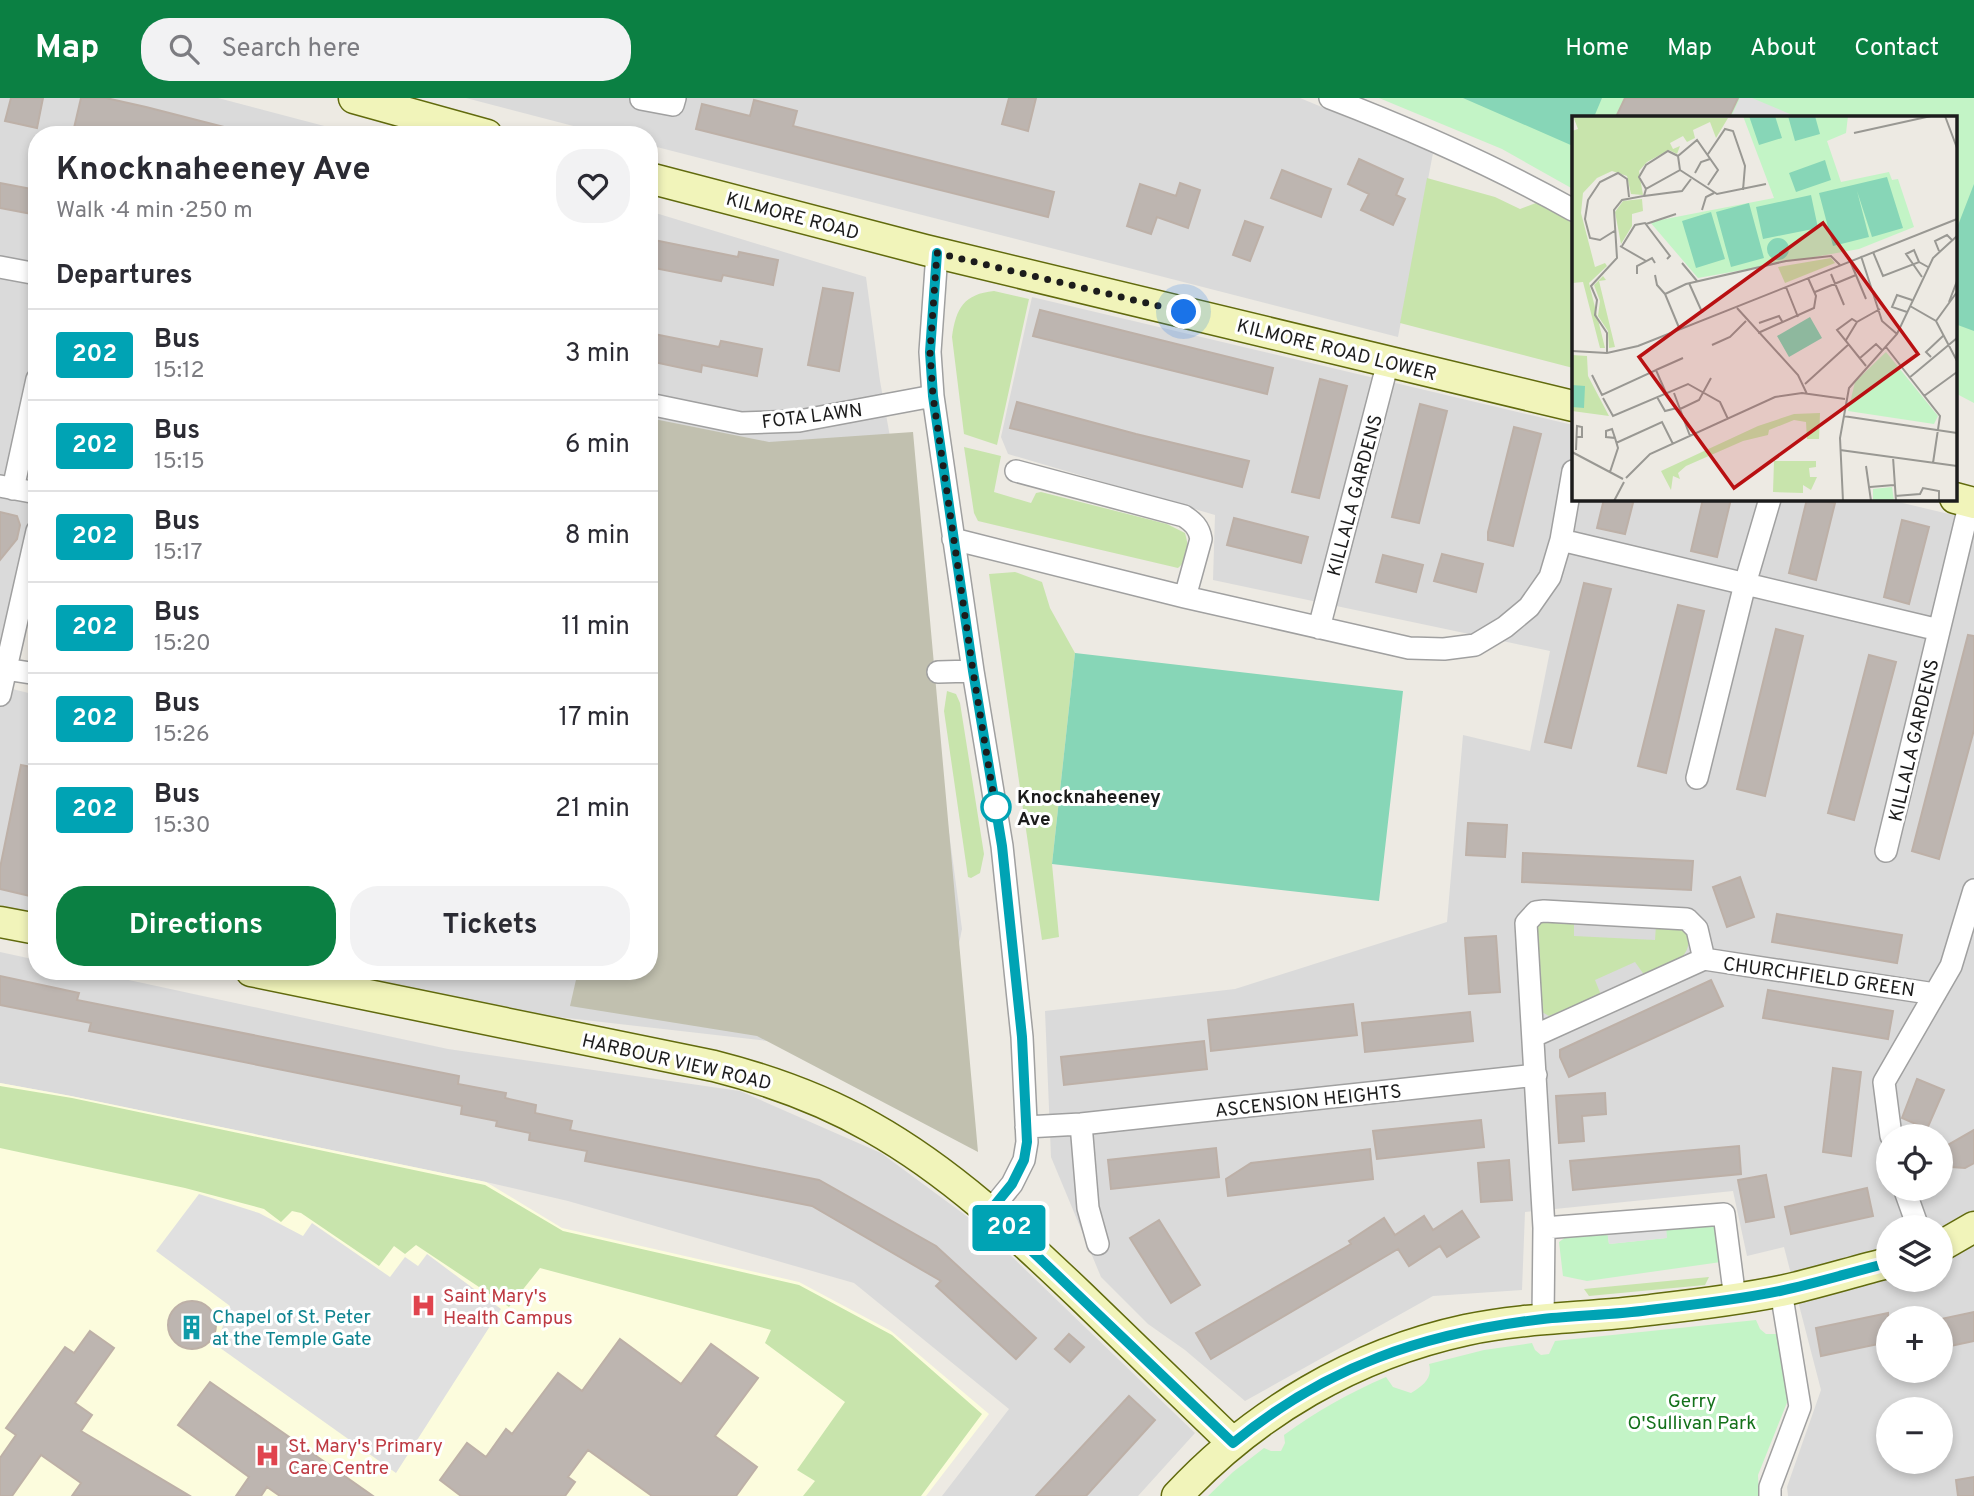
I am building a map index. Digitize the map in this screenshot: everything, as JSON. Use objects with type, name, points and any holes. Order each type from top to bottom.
[{"type":"street","points":[[354,98],[429,108],[468,126]]},
{"type":"street","points":[[641,99],[673,105],[675,98]]},
{"type":"street","points":[[1330,98],[1520,180],[1572,208]]},
{"type":"street","name":"KILMORE ROAD","points":[[658,180],[937,253]]},
{"type":"street","points":[[937,253],[930,352],[933,396],[1005,872],[1022,1037],[1027,1142],[1021,1167],[1012,1184],[990,1211]]},
{"type":"street","name":"KILMORE ROAD LOWER","points":[[937,253],[1572,406]]},
{"type":"street","points":[[0,267],[28,272]]},
{"type":"street","name":"KILLALA GARDENS","points":[[1319,628],[1388,362]]},
{"type":"street","name":"FOTA LAWN","points":[[658,406],[741,423],[799,421],[933,396]]},
{"type":"street","points":[[28,410],[6,487],[28,491]]},
{"type":"street","points":[[1016,471],[1184,516],[1194,523],[1200,531],[1201,539],[1185,597]]},
{"type":"street","points":[[953,540],[1409,648],[1444,649],[1475,645],[1505,627],[1529,607],[1550,577],[1561,540],[1572,477]]},
{"type":"street","points":[[1696,778],[1745,584],[1770,500]]},
{"type":"street","name":"KILLALA GARDENS","points":[[1886,851],[1939,630],[1966,501]]},
{"type":"street","points":[[1561,540],[1939,630]]},
{"type":"street","points":[[0,695],[5,669],[5,645],[28,563]]},
{"type":"street","points":[[5,669],[28,673]]},
{"type":"street","points":[[938,672],[973,671]]},
{"type":"street","points":[[1889,1124],[1884,1082],[1951,966],[1974,890]]},
{"type":"street","name":"CHURCHFIELD GREEN","points":[[1543,1319],[1544,1228],[1526,923],[1536,912],[1544,911],[1687,919],[1697,929],[1704,959]]},
{"type":"street","points":[[0,922],[28,927]]},
{"type":"street","name":"CHURCHFIELD GREEN","points":[[1534,1036],[1704,959],[1935,993]]},
{"type":"street","name":"HARBOUR VIEW ROAD","points":[[324,980],[714,1066],[804,1095],[872,1128],[928,1163],[990,1211],[1233,1443]]},
{"type":"street","name":"ASCENSION HEIGHTS","points":[[1026,1128],[1536,1075]]},
{"type":"street","points":[[1081,1124],[1088,1208],[1098,1244]]},
{"type":"street","points":[[1544,1228],[1724,1214],[1735,1298]]},
{"type":"street","points":[[1953,1239],[1974,1227]]},
{"type":"street","points":[[1177,1496],[1198,1474],[1260,1421],[1358,1364],[1400,1349],[1466,1330],[1543,1319],[1647,1311],[1781,1291],[1876,1266]]},
{"type":"street","points":[[1770,1496],[1770,1487],[1801,1407],[1781,1291]]},
{"type":"shaded area","points":[[0,98],[218,98],[324,126],[28,126],[28,618],[12,689],[28,693],[28,911],[0,906]]},
{"type":"shaded area","points":[[466,98],[1300,98],[1433,153],[1398,337],[658,147],[658,126],[573,126]]},
{"type":"shaded area","points":[[1740,98],[1752,98],[1795,116],[1731,116]]},
{"type":"shaded area","points":[[658,214],[866,277],[880,381],[913,565],[962,929],[939,1042],[846,1050],[523,1013],[362,980],[658,980]]},
{"type":"shaded area","points":[[1032,297],[1572,425],[1572,500],[1890,500],[1974,520],[1974,1496],[1788,1496],[1787,1487],[1821,1390],[1784,1247],[1747,1256],[1733,1191],[1525,1212],[1522,1290],[1433,1296],[1245,1401],[1185,1350],[1148,1324],[1101,1277],[1051,1157],[1045,1011],[1235,989],[1447,922],[1463,735],[1530,751],[1550,651],[1213,580],[1215,515],[1008,454],[1001,437]]},
{"type":"shaded area","points":[[658,420],[769,442],[913,432],[978,1152],[757,1036],[570,1006],[576,980],[658,980]]},
{"type":"shaded area","points":[[0,952],[28,958],[28,980],[129,980],[448,1049],[740,1091],[881,1153],[980,1226],[1195,1433],[1138,1496],[942,1496],[1009,1409],[854,1283],[568,1201],[0,1083]]},
{"type":"shaded area","name":"Saint Mary's Health Campus","points":[[0,1083],[486,1182],[562,1228],[799,1282],[891,1331],[989,1414],[926,1496],[0,1496]]},
{"type":"shaded area","points":[[199,1194],[259,1213],[303,1236],[312,1223],[390,1277],[405,1257],[418,1266],[427,1254],[501,1309],[396,1473],[216,1345],[230,1306],[156,1251]]},
{"type":"shaded area","points":[[1666,1224],[1667,1238],[1609,1244],[1607,1230]]},
{"type":"green space","points":[[1379,98],[1974,98],[1974,403],[1956,394],[1956,116],[1572,116],[1572,188],[1502,149]]},
{"type":"green space","points":[[1463,98],[1602,98],[1594,116],[1572,116],[1572,146]]},
{"type":"green space","points":[[1427,178],[1495,197],[1520,209],[1536,203],[1572,222],[1572,368],[1400,323]]},
{"type":"green space","points":[[1974,184],[1974,331],[1956,324],[1956,230]]},
{"type":"green space","points":[[994,291],[1029,299],[997,445],[964,434],[952,337],[956,318],[963,304],[975,295]]},
{"type":"green space","points":[[964,447],[1001,456],[994,492],[1031,503],[1036,493],[1041,492],[1167,524],[1185,533],[1188,548],[1185,560],[1178,568],[978,521],[974,513]]},
{"type":"green space","points":[[1015,572],[1042,582],[1050,608],[1075,653],[1052,864],[1059,937],[1042,940],[989,574]]},
{"type":"green space","points":[[1075,653],[1403,691],[1379,901],[1052,864]]},
{"type":"green space","points":[[947,691],[956,694],[960,703],[984,854],[980,873],[971,878],[968,877],[944,711]]},
{"type":"green space","points":[[1574,919],[1574,936],[1655,940],[1656,925],[1678,925],[1688,932],[1689,942],[1683,956],[1670,965],[1645,976],[1635,962],[1595,980],[1601,995],[1549,1016],[1542,1012],[1541,1007],[1536,928],[1538,922]]},
{"type":"green space","points":[[0,1086],[72,1098],[485,1185],[563,1231],[799,1285],[892,1335],[982,1414],[921,1496],[803,1496],[815,1481],[797,1470],[845,1402],[765,1343],[771,1330],[540,1268],[509,1307],[416,1245],[405,1254],[394,1246],[379,1266],[301,1213],[292,1211],[281,1222],[264,1209],[185,1188],[0,1148]]},
{"type":"green space","points":[[1716,1220],[1721,1262],[1587,1281],[1563,1276],[1559,1242],[1566,1237],[1607,1230],[1609,1244],[1666,1238],[1666,1224]]},
{"type":"green space","points":[[1709,1277],[1705,1285],[1589,1296],[1584,1289]]},
{"type":"green space","name":"Gerry O'Sullivan Park","points":[[1756,1320],[1766,1334],[1777,1334],[1788,1400],[1758,1475],[1759,1496],[1208,1496],[1264,1448],[1281,1451],[1285,1443],[1284,1435],[1296,1426],[1359,1389],[1386,1377],[1393,1387],[1411,1393],[1426,1381],[1430,1373],[1429,1364],[1484,1350],[1532,1343],[1541,1355],[1549,1354],[1555,1341]]},
{"type":"building","points":[[11,98],[43,98],[37,126],[5,121]]},
{"type":"building","points":[[81,98],[106,98],[220,126],[74,126]]},
{"type":"building","points":[[1009,98],[1036,98],[1028,131],[1002,124]]},
{"type":"building","points":[[1625,98],[1738,98],[1729,116],[1616,116]]},
{"type":"building","points":[[754,100],[797,111],[793,126],[1054,192],[1048,217],[696,129],[702,104],[750,116]]},
{"type":"building","points":[[1359,159],[1403,179],[1396,195],[1405,199],[1393,225],[1361,210],[1369,194],[1348,184]]},
{"type":"building","points":[[1282,170],[1331,189],[1321,217],[1271,198]]},
{"type":"building","points":[[0,183],[28,188],[28,213],[0,208]]},
{"type":"building","points":[[1180,183],[1200,190],[1188,228],[1157,217],[1151,234],[1127,226],[1140,184],[1176,196]]},
{"type":"building","points":[[1245,221],[1263,227],[1250,261],[1233,255]]},
{"type":"building","points":[[658,241],[738,257],[739,252],[778,260],[773,285],[723,275],[721,281],[658,269]]},
{"type":"building","points":[[823,288],[853,293],[839,371],[808,365]]},
{"type":"building","points":[[1040,310],[1273,368],[1267,394],[1033,336]]},
{"type":"building","points":[[658,335],[719,347],[721,341],[762,349],[757,376],[702,365],[701,372],[658,363]]},
{"type":"building","points":[[1320,379],[1347,386],[1319,498],[1292,492]]},
{"type":"building","points":[[1017,402],[1249,461],[1242,487],[1010,428]]},
{"type":"building","points":[[1420,404],[1447,411],[1419,523],[1392,517]]},
{"type":"building","points":[[1514,427],[1541,434],[1513,546],[1488,540],[1488,532]]},
{"type":"building","points":[[1604,500],[1634,500],[1625,534],[1597,528]]},
{"type":"building","points":[[1703,500],[1731,500],[1717,557],[1691,551]]},
{"type":"building","points":[[1807,500],[1835,503],[1816,580],[1789,573]]},
{"type":"building","points":[[0,512],[17,516],[20,525],[17,539],[0,560]]},
{"type":"building","points":[[1234,518],[1308,537],[1301,563],[1227,545]]},
{"type":"building","points":[[1902,520],[1929,527],[1909,604],[1884,597]]},
{"type":"building","points":[[1442,554],[1483,564],[1476,592],[1434,581]]},
{"type":"building","points":[[1383,555],[1423,565],[1416,592],[1376,582]]},
{"type":"building","points":[[1584,583],[1611,589],[1571,748],[1545,742]]},
{"type":"building","points":[[1678,605],[1704,611],[1666,773],[1638,766]]},
{"type":"building","points":[[1776,629],[1803,636],[1765,796],[1737,789]]},
{"type":"building","points":[[1968,635],[1974,636],[1974,730],[1939,859],[1912,851]]},
{"type":"building","points":[[1869,655],[1896,662],[1854,820],[1828,813]]},
{"type":"building","points":[[21,765],[28,766],[28,896],[0,889],[0,868]]},
{"type":"building","points":[[1468,823],[1507,825],[1505,857],[1466,855]]},
{"type":"building","points":[[1523,853],[1693,861],[1691,890],[1522,882]]},
{"type":"building","points":[[1740,877],[1754,917],[1727,927],[1713,887]]},
{"type":"building","points":[[1777,914],[1902,935],[1897,963],[1772,942]]},
{"type":"building","points":[[1496,936],[1500,992],[1469,994],[1465,938]]},
{"type":"building","points":[[0,976],[79,993],[77,1000],[459,1076],[458,1084],[506,1093],[505,1098],[536,1105],[535,1113],[572,1121],[570,1130],[819,1180],[936,1246],[1036,1338],[1016,1359],[936,1286],[941,1281],[812,1206],[585,1161],[587,1151],[529,1140],[530,1133],[496,1126],[497,1121],[461,1114],[462,1106],[89,1031],[91,1023],[0,1005]]},
{"type":"building","points":[[1711,980],[1723,1006],[1569,1077],[1560,1057],[1560,1050]]},
{"type":"building","points":[[1768,990],[1893,1011],[1888,1039],[1763,1018]]},
{"type":"building","points":[[1353,1004],[1357,1035],[1211,1051],[1208,1020]]},
{"type":"building","points":[[1470,1012],[1473,1041],[1365,1052],[1362,1023]]},
{"type":"building","points":[[1204,1041],[1207,1069],[1064,1085],[1061,1057]]},
{"type":"building","points":[[1833,1068],[1861,1072],[1851,1156],[1823,1152]]},
{"type":"building","points":[[1917,1079],[1944,1090],[1929,1124],[1916,1124],[1902,1118]]},
{"type":"building","points":[[1605,1093],[1606,1114],[1582,1116],[1584,1141],[1559,1143],[1556,1096]]},
{"type":"building","points":[[1481,1120],[1484,1147],[1377,1159],[1373,1131]]},
{"type":"building","points":[[1974,1130],[1974,1163],[1965,1168],[1953,1167],[1953,1142]]},
{"type":"building","points":[[1739,1146],[1741,1174],[1573,1190],[1570,1161]]},
{"type":"building","points":[[1216,1148],[1219,1177],[1111,1189],[1108,1160]]},
{"type":"building","points":[[1370,1149],[1373,1179],[1228,1196],[1226,1179],[1251,1163]]},
{"type":"building","points":[[1509,1160],[1512,1200],[1481,1202],[1478,1163]]},
{"type":"building","points":[[1766,1175],[1774,1217],[1746,1222],[1738,1180]]},
{"type":"building","points":[[1867,1188],[1873,1216],[1791,1234],[1785,1207]]},
{"type":"building","points":[[1462,1211],[1479,1237],[1447,1257],[1440,1246],[1409,1266],[1398,1249],[1211,1359],[1196,1333],[1351,1244],[1349,1241],[1384,1218],[1395,1235],[1424,1216],[1433,1230]]},
{"type":"building","points":[[1159,1220],[1200,1285],[1171,1303],[1130,1238]]},
{"type":"building","name":"Chapel of St. Peter at the Temple Gate","points":[[192,1301],[209,1308],[216,1325],[209,1342],[192,1349],[175,1342],[168,1325],[175,1308]]},
{"type":"building","points":[[1974,1312],[1974,1341],[1953,1345],[1953,1316]]},
{"type":"building","points":[[1876,1316],[1876,1345],[1821,1356],[1816,1328]]},
{"type":"building","points":[[90,1331],[114,1348],[75,1403],[92,1415],[81,1431],[190,1496],[72,1496],[81,1483],[41,1455],[12,1496],[0,1496],[0,1458],[16,1435],[6,1428],[65,1347],[74,1353]]},
{"type":"building","points":[[1069,1334],[1084,1347],[1070,1362],[1055,1349]]},
{"type":"building","points":[[620,1339],[681,1384],[711,1344],[758,1378],[715,1436],[757,1467],[736,1496],[652,1496],[588,1450],[568,1477],[575,1482],[565,1496],[461,1496],[440,1480],[467,1443],[486,1457],[506,1429],[512,1434],[558,1373],[582,1391]]},
{"type":"building","name":"St. Mary's Primary Care Centre","points":[[210,1382],[373,1496],[280,1496],[267,1487],[261,1496],[236,1496],[249,1477],[178,1425]]},
{"type":"building","points":[[1129,1396],[1155,1420],[1086,1496],[1036,1496]]},
{"type":"building","points":[[1974,1477],[1974,1496],[1958,1496],[1956,1480]]},
{"type":"bus line","name":"202","points":[[937,253],[930,352],[933,396],[973,671],[1002,846],[1022,1037],[1027,1142],[1024,1160],[1012,1184],[990,1211],[1233,1443],[1260,1421],[1358,1364],[1466,1330],[1543,1319],[1647,1311],[1781,1291],[1876,1266]]},
{"type":"place","name":"Knocknaheeney Ave","points":[[996,807]]},
{"type":"place","name":"Saint Mary's Health Campus","points":[[423,1306]]},
{"type":"place","name":"Chapel of St. Peter at the Temple Gate","points":[[192,1327]]},
{"type":"place","name":"St. Mary's Primary Care Centre","points":[[268,1456]]},
{"type":"route","points":[[996,807],[997,817],[933,396],[930,352],[937,253],[1184,312]]}]
